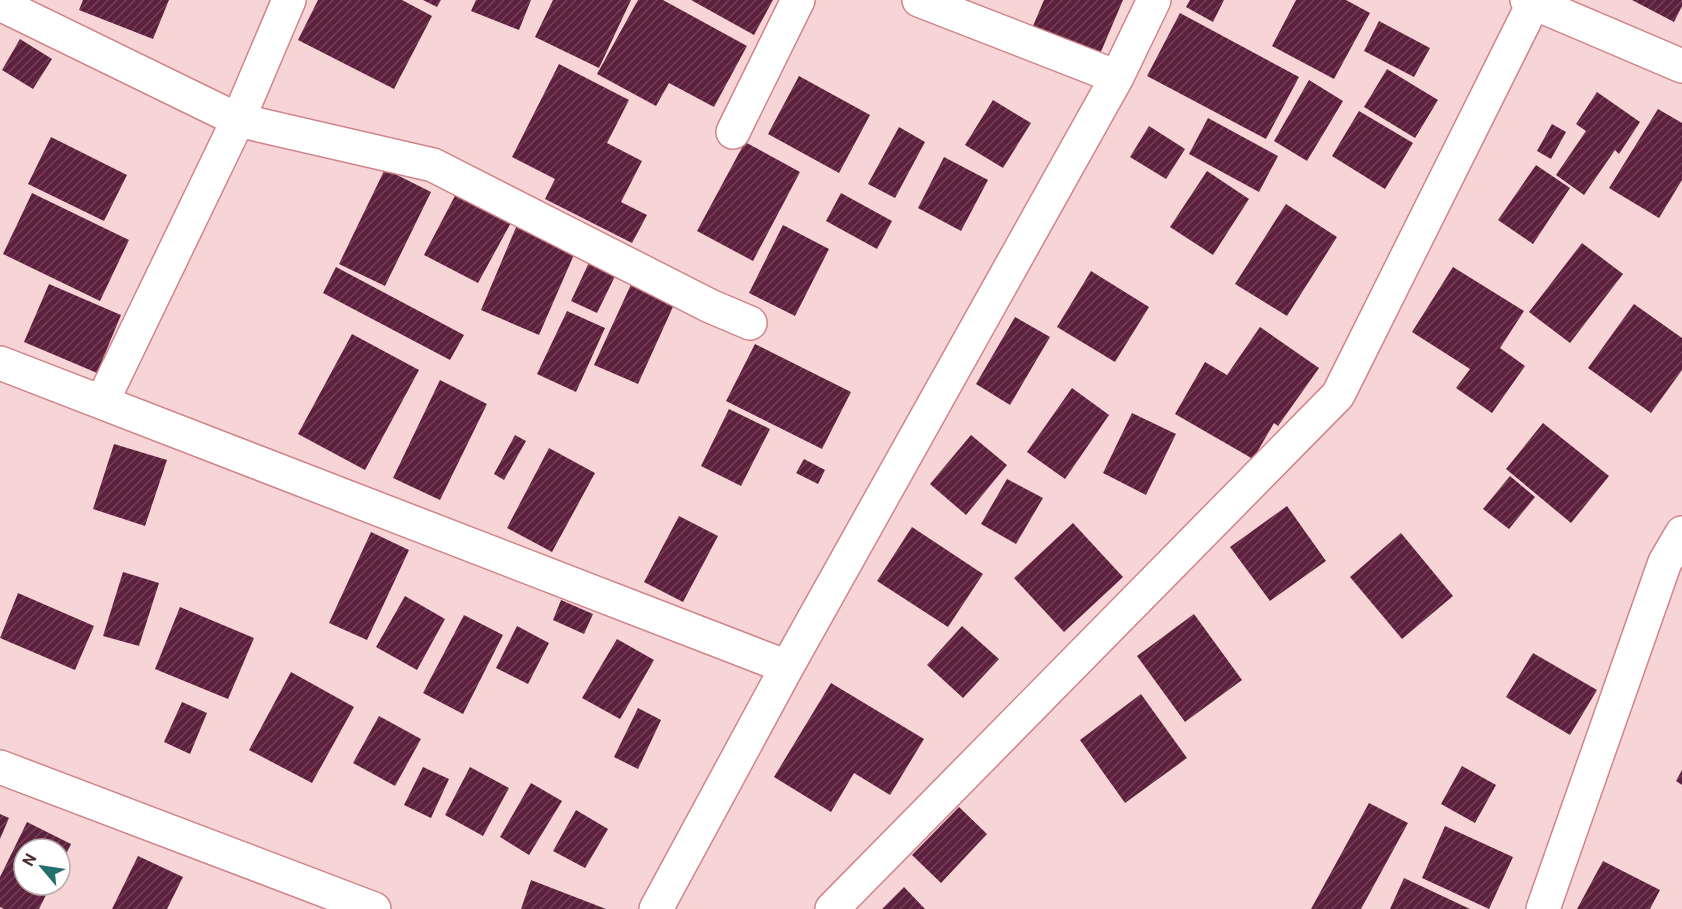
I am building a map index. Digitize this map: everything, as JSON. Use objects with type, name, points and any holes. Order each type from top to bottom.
[{"type":"street","points":[[102,402],[238,120],[289,0]]},
{"type":"street","points":[[733,132],[798,0]]},
{"type":"street","points":[[919,0],[1117,78]]},
{"type":"street","points":[[656,909],[787,667],[1117,78],[1154,0]]},
{"type":"street","points":[[832,909],[1338,395],[1532,1],[1682,66]]},
{"type":"street","points":[[0,4],[238,120],[433,165],[710,306],[750,323]]},
{"type":"street","points":[[0,363],[787,667]]},
{"type":"street","points":[[1543,909],[1665,562],[1682,532]]},
{"type":"street","points":[[0,767],[374,909]]},
{"type":"building","points":[[83,0],[169,0],[153,39],[79,10]]},
{"type":"building","points":[[318,0],[402,0],[432,16],[394,89],[298,40]]},
{"type":"building","points":[[423,0],[441,0],[437,7]]},
{"type":"building","points":[[476,0],[531,0],[519,30],[471,11]]},
{"type":"building","points":[[553,0],[631,0],[599,68],[535,37]]},
{"type":"building","points":[[638,0],[663,0],[747,46],[714,107],[669,83],[656,106],[597,74]]},
{"type":"building","points":[[691,0],[773,0],[754,35]]},
{"type":"building","points":[[1044,0],[1123,0],[1097,61],[1030,33]]},
{"type":"building","points":[[1190,0],[1224,0],[1213,22],[1186,7]]},
{"type":"building","points":[[1296,0],[1346,0],[1370,13],[1334,79],[1272,46]]},
{"type":"building","points":[[1632,0],[1682,0],[1682,6],[1674,22]]},
{"type":"building","points":[[1180,13],[1299,77],[1266,139],[1147,76]]},
{"type":"building","points":[[1379,21],[1430,48],[1414,77],[1364,51]]},
{"type":"building","points":[[20,39],[52,59],[33,89],[2,70]]},
{"type":"building","points":[[559,64],[629,100],[607,143],[642,161],[621,202],[647,215],[632,243],[545,199],[555,179],[512,157]]},
{"type":"building","points":[[1387,69],[1438,100],[1415,138],[1364,107]]},
{"type":"building","points":[[799,76],[870,115],[839,173],[768,134]]},
{"type":"building","points":[[1309,80],[1343,101],[1307,161],[1274,141]]},
{"type":"building","points":[[1597,92],[1640,122],[1619,154],[1615,150],[1584,195],[1556,175],[1586,131],[1576,124]]},
{"type":"building","points":[[993,100],[1031,123],[1003,168],[965,145]]},
{"type":"building","points":[[1658,109],[1682,123],[1682,180],[1659,218],[1609,188]]},
{"type":"building","points":[[1359,111],[1413,143],[1385,189],[1332,156]]},
{"type":"building","points":[[1208,118],[1278,156],[1259,192],[1189,154]]},
{"type":"building","points":[[1552,124],[1566,132],[1551,159],[1537,151]]},
{"type":"building","points":[[1149,126],[1185,149],[1166,179],[1130,157]]},
{"type":"building","points":[[899,127],[925,142],[895,198],[868,184]]},
{"type":"building","points":[[51,137],[127,175],[104,221],[28,184]]},
{"type":"building","points":[[745,142],[800,172],[753,261],[697,231]]},
{"type":"building","points":[[944,157],[988,180],[961,231],[918,208]]},
{"type":"building","points":[[1536,165],[1570,188],[1533,244],[1498,220]]},
{"type":"building","points":[[385,169],[431,192],[385,286],[339,264]]},
{"type":"building","points":[[1207,171],[1249,199],[1213,255],[1170,227]]},
{"type":"building","points":[[458,190],[513,219],[478,283],[424,255]]},
{"type":"building","points":[[32,193],[129,240],[100,301],[3,254]]},
{"type":"building","points":[[841,193],[892,221],[877,249],[826,221]]},
{"type":"building","points":[[1286,204],[1337,237],[1287,316],[1235,284]]},
{"type":"building","points":[[517,225],[576,250],[539,335],[481,310]]},
{"type":"building","points":[[783,225],[829,249],[795,316],[749,293]]},
{"type":"building","points":[[1582,243],[1623,274],[1570,343],[1529,312]]},
{"type":"building","points":[[592,256],[619,268],[597,313],[571,301]]},
{"type":"building","points":[[336,267],[464,335],[450,360],[323,293]]},
{"type":"building","points":[[1453,267],[1524,311],[1500,348],[1525,366],[1492,413],[1456,388],[1470,369],[1412,332]]},
{"type":"building","points":[[1091,271],[1149,307],[1115,362],[1057,327]]},
{"type":"building","points":[[634,278],[677,298],[638,384],[594,365]]},
{"type":"building","points":[[49,284],[121,315],[97,373],[24,342]]},
{"type":"building","points":[[1634,304],[1682,338],[1682,370],[1651,413],[1588,368]]},
{"type":"building","points":[[567,311],[605,328],[576,392],[537,374]]},
{"type":"building","points":[[1015,317],[1050,337],[1010,405],[976,384]]},
{"type":"building","points":[[1260,327],[1319,368],[1278,426],[1274,423],[1253,459],[1175,414],[1205,362],[1227,375]]},
{"type":"building","points":[[352,334],[419,370],[365,470],[298,434]]},
{"type":"building","points":[[755,344],[851,392],[822,449],[726,401]]},
{"type":"building","points":[[440,380],[487,404],[440,500],[393,478]]},
{"type":"building","points":[[1072,388],[1109,415],[1065,479],[1027,452]]},
{"type":"building","points":[[729,409],[770,429],[741,486],[701,466]]},
{"type":"building","points":[[1132,413],[1176,434],[1146,495],[1103,473]]},
{"type":"building","points":[[1543,423],[1609,476],[1571,523],[1506,469]]},
{"type":"building","points":[[515,435],[526,441],[504,480],[494,474]]},
{"type":"building","points":[[971,435],[1007,465],[966,515],[930,484]]},
{"type":"building","points":[[114,444],[167,460],[145,526],[93,509]]},
{"type":"building","points":[[549,448],[595,473],[552,552],[507,528]]},
{"type":"building","points":[[804,459],[825,470],[818,484],[796,473]]},
{"type":"building","points":[[1510,476],[1535,497],[1509,529],[1483,509]]},
{"type":"building","points":[[1007,479],[1043,498],[1016,544],[981,524]]},
{"type":"building","points":[[1287,506],[1326,561],[1270,601],[1230,547]]},
{"type":"building","points":[[679,516],[718,536],[683,602],[644,582]]},
{"type":"building","points":[[1073,523],[1123,577],[1064,632],[1014,578]]},
{"type":"building","points":[[912,527],[983,574],[948,627],[877,581]]},
{"type":"building","points":[[371,532],[409,550],[367,640],[329,623]]},
{"type":"building","points":[[1401,533],[1453,596],[1402,639],[1350,577]]},
{"type":"building","points":[[123,572],[159,583],[139,646],[103,636]]},
{"type":"building","points":[[18,593],[94,626],[75,670],[0,638]]},
{"type":"building","points":[[405,596],[445,619],[417,670],[376,647]]},
{"type":"building","points":[[561,600],[593,614],[584,634],[553,620]]},
{"type":"building","points":[[180,607],[254,638],[228,699],[155,669]]},
{"type":"building","points":[[1194,614],[1242,680],[1185,722],[1137,656]]},
{"type":"building","points":[[464,615],[503,635],[463,714],[423,693]]},
{"type":"building","points":[[517,626],[549,643],[528,684],[496,668]]},
{"type":"building","points":[[962,626],[999,659],[963,698],[927,665]]},
{"type":"building","points":[[617,639],[654,660],[620,719],[582,698]]},
{"type":"building","points":[[1533,653],[1597,690],[1570,735],[1506,697]]},
{"type":"building","points":[[291,672],[354,707],[312,783],[249,750]]},
{"type":"building","points":[[831,683],[924,739],[890,795],[854,773],[831,812],[774,777]]},
{"type":"building","points":[[1141,694],[1187,758],[1125,803],[1080,740]]},
{"type":"building","points":[[182,702],[207,713],[190,754],[164,742]]},
{"type":"building","points":[[638,708],[661,720],[638,769],[614,757]]},
{"type":"building","points":[[379,716],[421,739],[395,786],[353,763]]},
{"type":"building","points":[[1462,766],[1496,785],[1475,823],[1441,804]]},
{"type":"building","points":[[423,767],[449,779],[431,818],[404,805]]},
{"type":"building","points":[[470,767],[509,788],[483,836],[445,815]]},
{"type":"building","points":[[1682,770],[1682,785],[1676,781]]},
{"type":"building","points":[[531,783],[562,801],[529,855],[500,837]]},
{"type":"building","points":[[1369,803],[1408,823],[1361,909],[1311,909]]},
{"type":"building","points":[[959,807],[987,834],[941,883],[912,855]]},
{"type":"building","points":[[576,810],[608,829],[585,868],[553,851]]},
{"type":"building","points":[[0,814],[9,818],[0,839]]},
{"type":"building","points":[[27,822],[57,837],[20,837]]},
{"type":"building","points":[[1445,826],[1513,857],[1489,909],[1422,878]]},
{"type":"building","points":[[12,853],[12,897],[45,897],[39,909],[0,907],[0,877]]},
{"type":"building","points":[[138,856],[183,877],[167,909],[112,909]]},
{"type":"building","points":[[1603,861],[1660,890],[1650,909],[1577,909]]},
{"type":"building","points":[[1404,878],[1470,909],[1390,909]]},
{"type":"building","points":[[531,880],[606,909],[521,909]]},
{"type":"building","points":[[904,887],[925,909],[882,909]]}]
